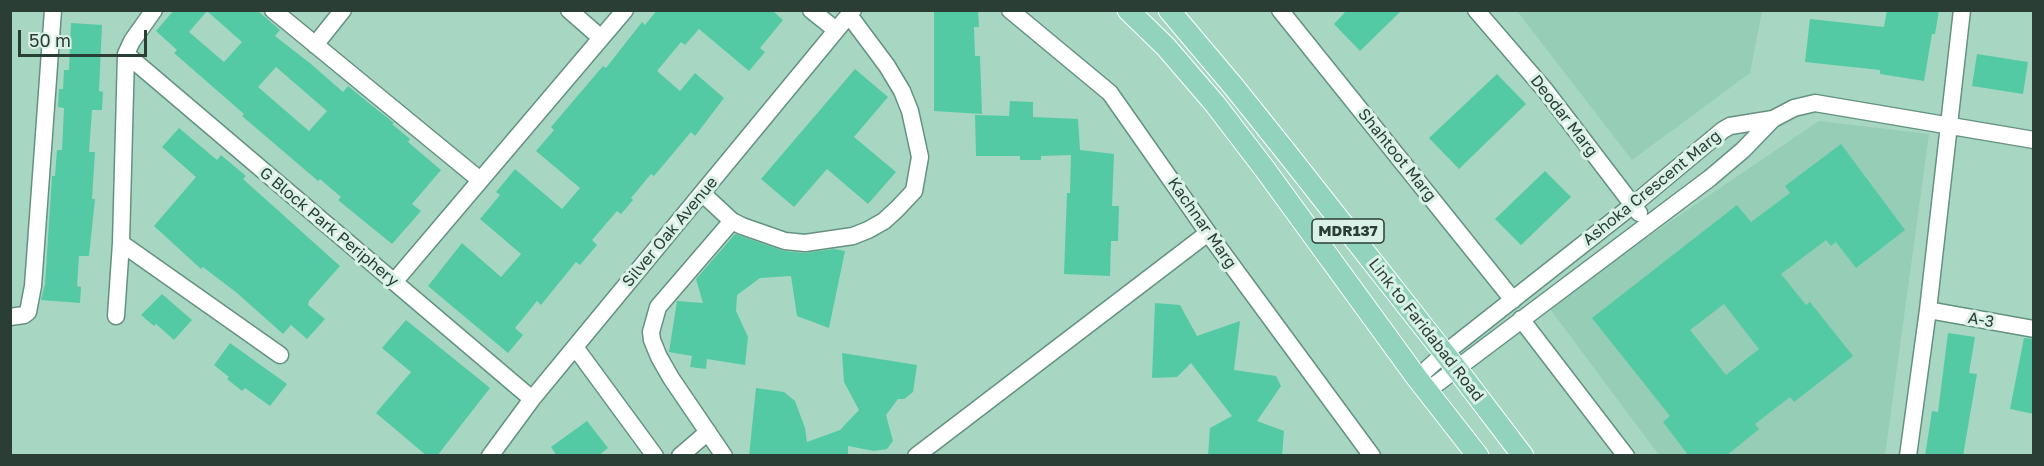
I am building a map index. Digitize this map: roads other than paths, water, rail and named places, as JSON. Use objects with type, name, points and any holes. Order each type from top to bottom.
[{"type":"main road","name":"Link to Faridabad Road","points":[[1128,10],[1166,47],[1215,104],[1422,385],[1478,456]]},
{"type":"main road","name":"Link to Faridabad Road","points":[[1169,10],[1234,87],[1450,360],[1522,456]]},
{"type":"street","points":[[10,317],[24,315],[28,312],[33,286],[54,10]]},
{"type":"street","points":[[116,316],[121,243],[126,54],[132,41],[154,10]]},
{"type":"street","points":[[273,10],[480,180]]},
{"type":"street","points":[[315,45],[342,10]]},
{"type":"street","points":[[568,10],[601,39]]},
{"type":"street","points":[[394,282],[625,10]]},
{"type":"street","points":[[811,10],[836,30]]},
{"type":"street","name":"Kachnar Marg","points":[[1010,10],[1110,93],[1208,233],[1372,456]]},
{"type":"street","name":"Shahtoot Marg","points":[[1280,10],[1513,300]]},
{"type":"street","name":"Deodar Marg","points":[[1476,10],[1545,90],[1647,224]]},
{"type":"street","points":[[1495,30],[1497,10]]},
{"type":"street","points":[[1908,456],[1928,310],[1962,10]]},
{"type":"street","points":[[703,194],[732,221],[785,241],[805,243],[853,236],[884,221],[914,191],[920,157],[910,111],[902,90],[851,13]]},
{"type":"street","name":"Silver Oak Avenue","points":[[490,456],[532,399],[851,13]]},
{"type":"street","name":"G Block Park Periphery","points":[[126,54],[532,399]]},
{"type":"street","name":"Ashoka Crescent Marg","points":[[1450,360],[1513,300],[1723,130],[1737,124],[1773,119],[1794,108],[1815,103],[2034,140]]},
{"type":"street","points":[[1422,385],[1450,360],[1521,319],[1737,156],[1773,119]]},
{"type":"street","points":[[724,456],[671,378],[659,357],[651,332],[658,307],[732,221]]},
{"type":"street","points":[[916,456],[1208,233]]},
{"type":"street","points":[[121,243],[280,355]]},
{"type":"street","name":"A-3","points":[[1928,310],[2034,329]]},
{"type":"street","points":[[1521,319],[1626,456]]},
{"type":"street","points":[[575,347],[655,456]]},
{"type":"street","points":[[680,456],[708,432]]}]
